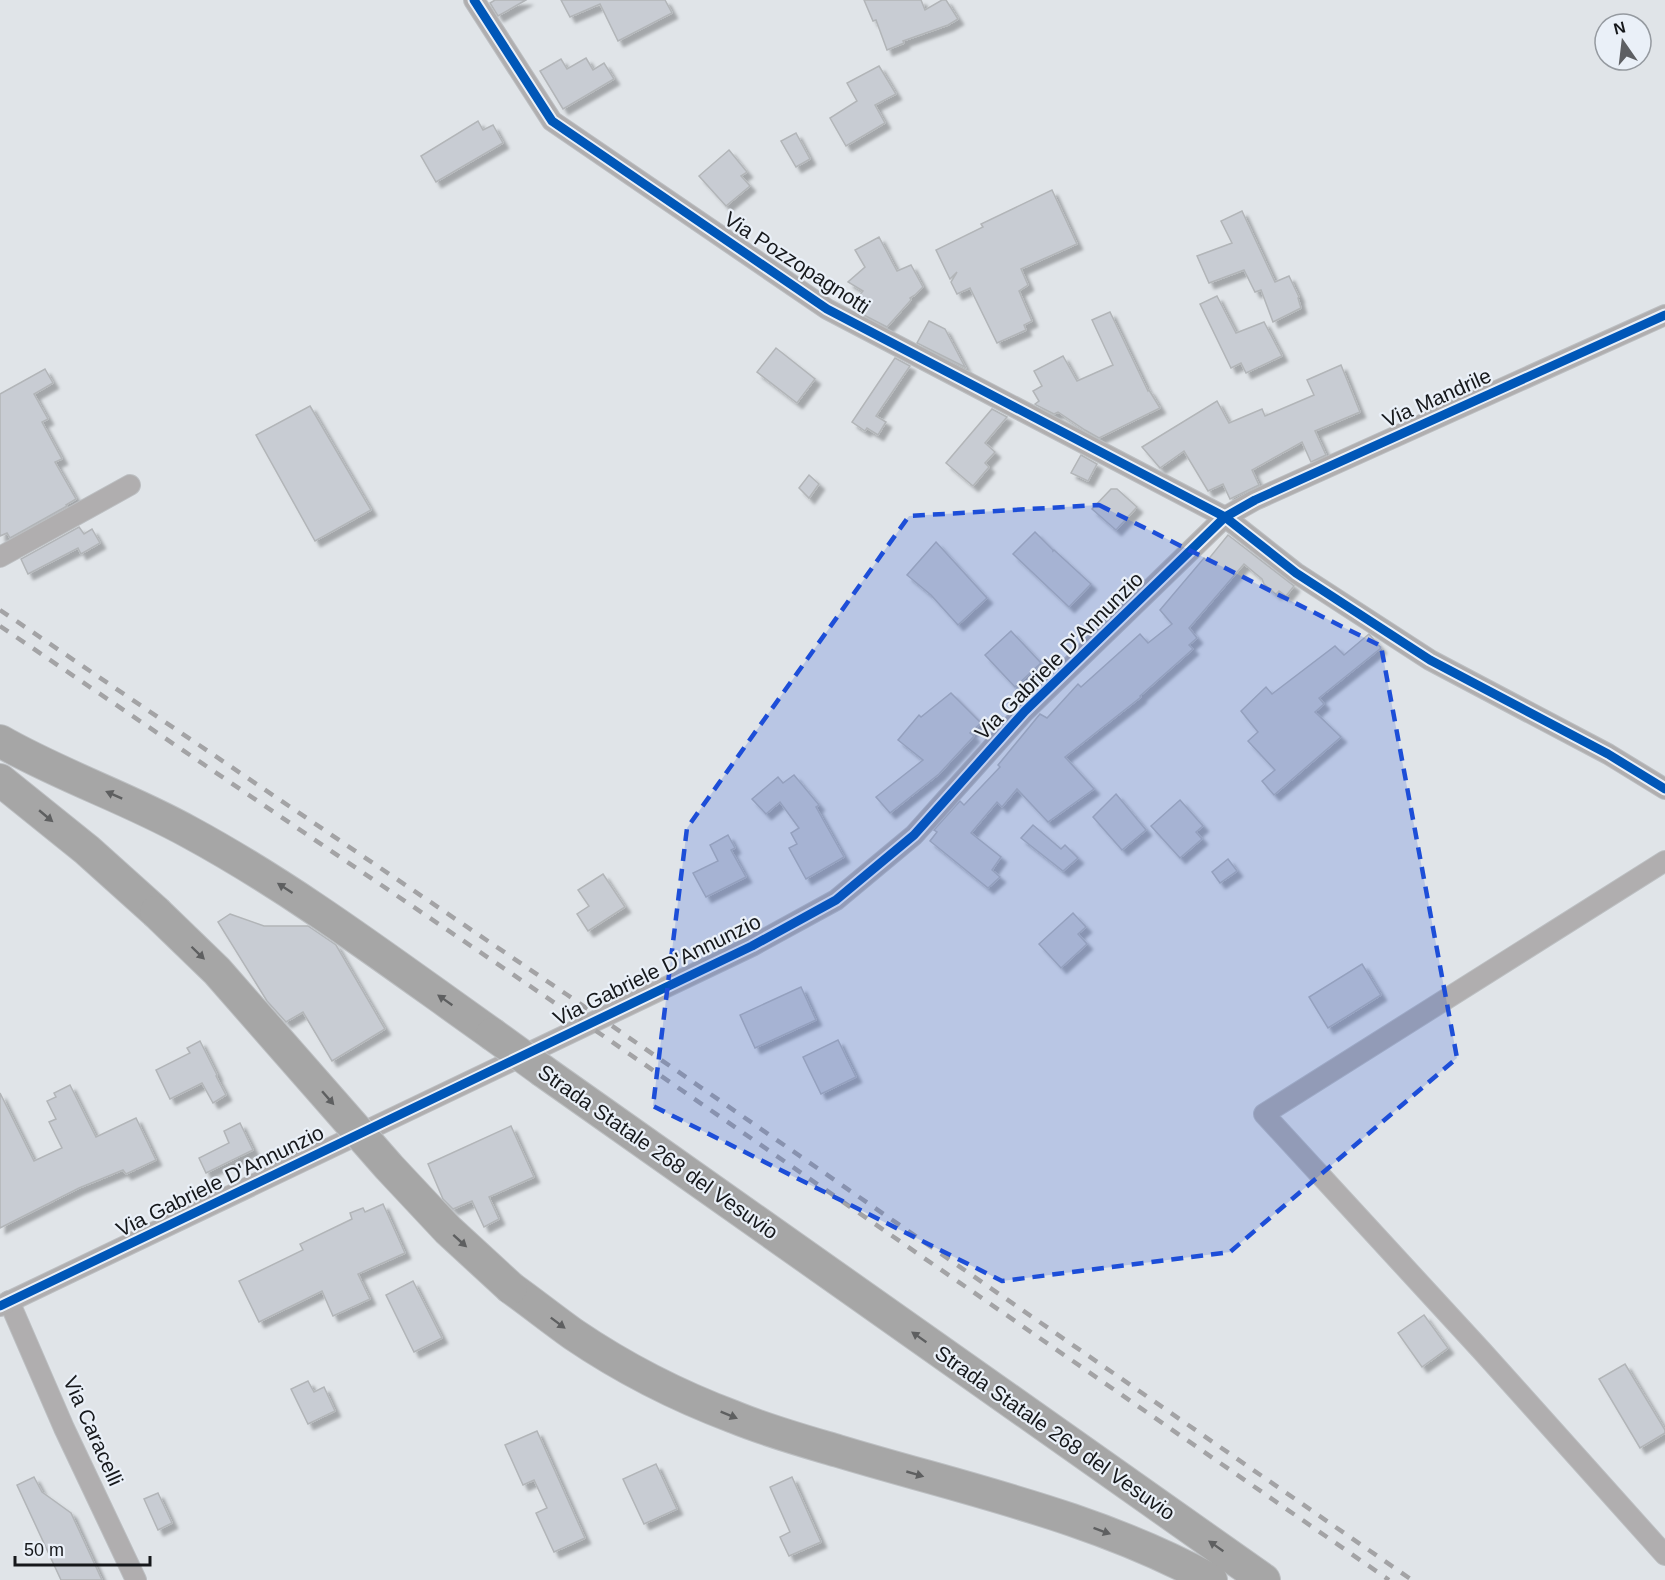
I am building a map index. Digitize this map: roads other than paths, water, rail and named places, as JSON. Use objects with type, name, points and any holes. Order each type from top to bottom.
[{"type":"highway","name":"Strada Statale 268 del Vesuvio","points":[[0,741],[188,831],[258,870],[311,905],[1264,1580]]},
{"type":"highway","name":"Strada Statale 268 del Vesuvio","points":[[0,780],[87,850],[156,912],[217,971],[448,1230],[511,1288],[574,1334],[629,1368],[681,1395],[735,1418],[1077,1521],[1134,1543],[1211,1580]]},
{"type":"street","name":"Via Pozzopagnotti","points":[[474,0],[552,121],[827,309],[1225,517],[1296,573],[1430,660],[1608,754],[1665,789]]},
{"type":"street","name":"Via Mandrile","points":[[1225,517],[1266,495],[1665,315]]},
{"type":"street","points":[[0,556],[130,485]]},
{"type":"street","name":"Via Gabriele D'Annunzio","points":[[5,1303],[752,946],[836,900],[914,835],[1025,711],[1225,517]]},
{"type":"street","points":[[1665,861],[1264,1114],[1482,1351],[1665,1555]]},
{"type":"street","name":"Via Caracelli","points":[[5,1303],[136,1580]]},
{"type":"railway","points":[[0,610],[566,994],[1412,1580]]},
{"type":"railway","points":[[0,626],[602,1035],[1389,1580]]}]
